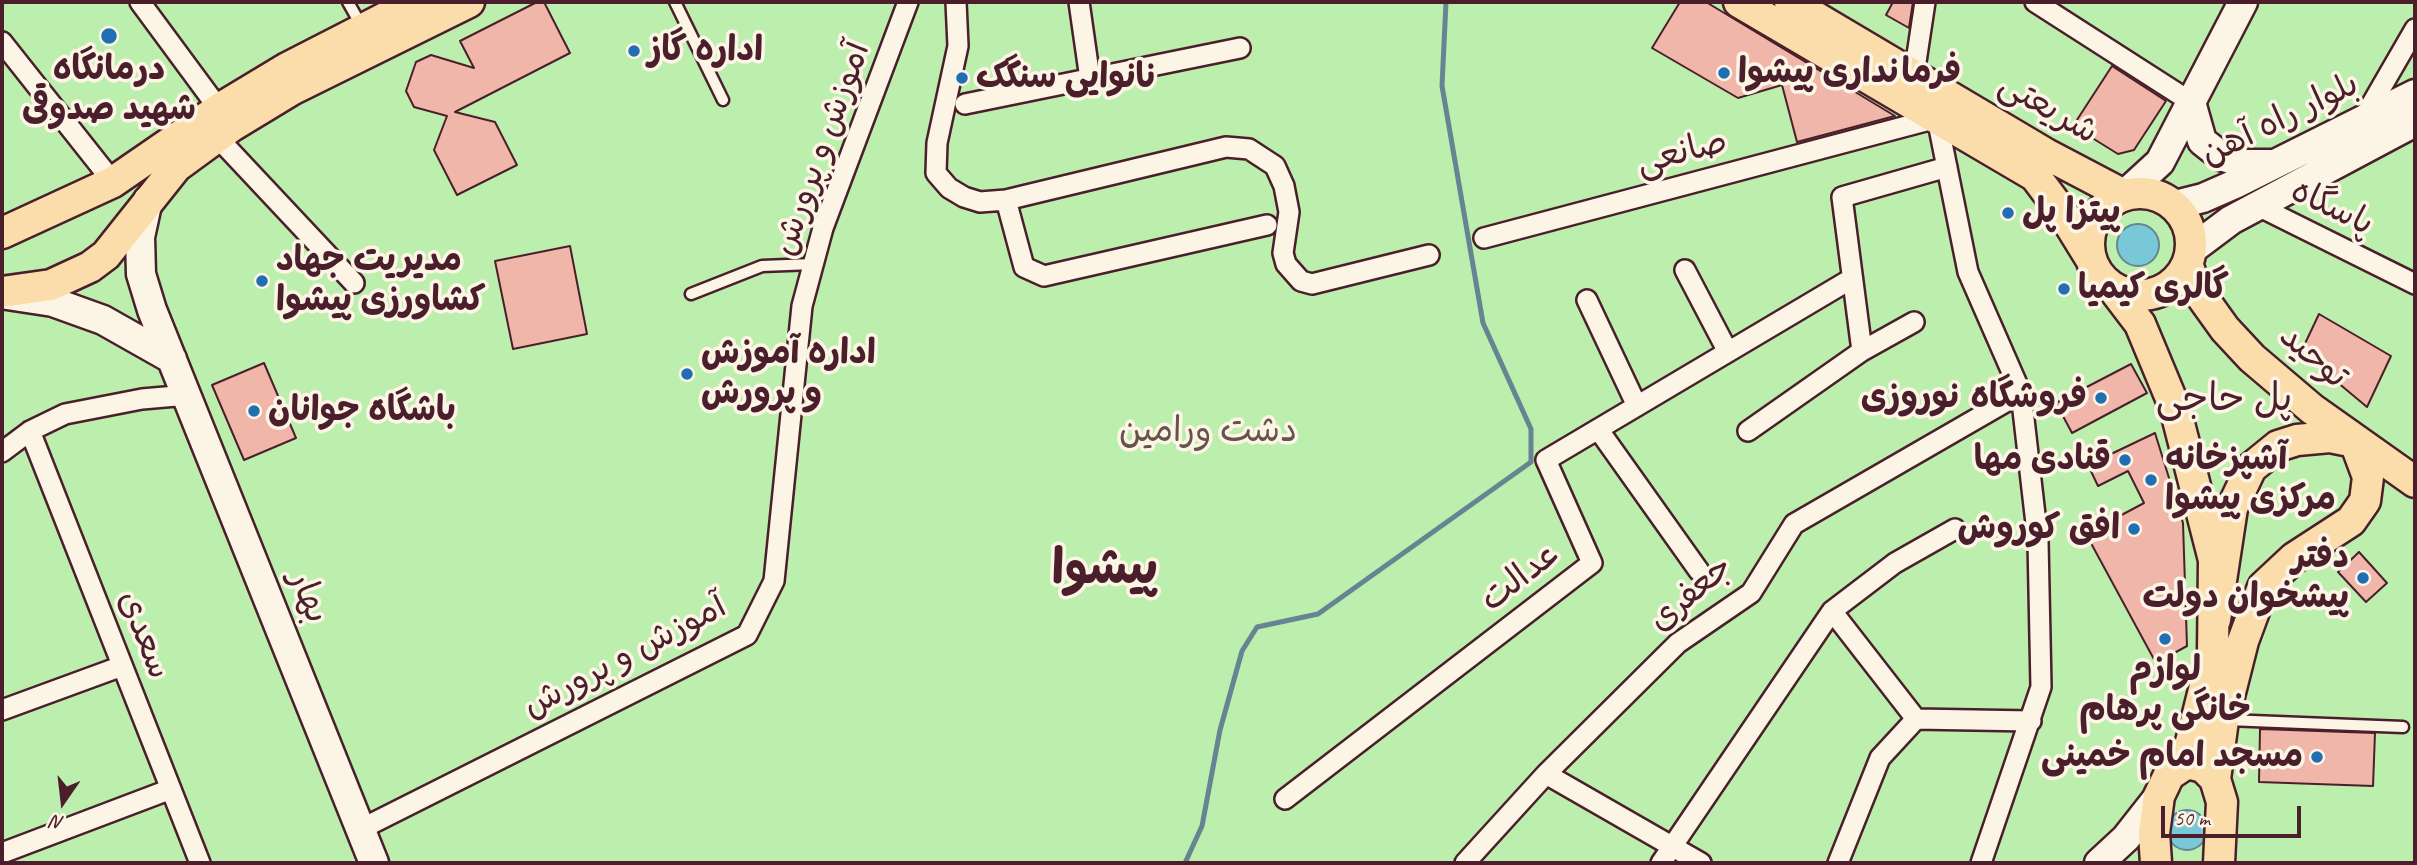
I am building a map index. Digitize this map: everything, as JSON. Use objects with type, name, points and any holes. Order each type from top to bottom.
[{"type":"main road","points":[[2,233],[113,182],[218,123],[293,89],[416,2]]},
{"type":"main road","points":[[368,37],[470,2]]},
{"type":"main road","name":"شریعتی","points":[[1739,2],[2035,176],[2062,212],[2091,259]]},
{"type":"main road","name":"شریعتی","points":[[1790,2],[2046,154],[2124,195]]},
{"type":"main road","points":[[2099,863],[2126,838],[2190,746],[2198,723],[2213,654],[2216,585],[2211,540],[2175,408],[2140,324],[2111,286],[2099,275],[2091,259],[2088,244],[2098,213],[2110,202],[2124,195],[2160,162],[2243,2]]},
{"type":"main road","name":"بلوار راه آهن","points":[[2175,205],[2203,198],[2415,94]]},
{"type":"main road","points":[[2191,102],[2202,141],[2221,156],[2245,164],[2276,164]]},
{"type":"main road","name":"بلوار راه آهن","points":[[2189,257],[2210,233],[2415,122]]},
{"type":"main road","points":[[2,293],[51,285],[90,267],[106,255],[176,167],[218,123]]},
{"type":"main road","points":[[2111,286],[2132,294],[2154,293],[2179,277],[2189,257],[2191,233],[2175,205],[2151,193],[2124,195]]},
{"type":"main road","name":"بهار","points":[[148,200],[141,237],[141,274],[172,359],[374,863]]},
{"type":"main road","name":"توحید","points":[[2189,257],[2197,290],[2225,329],[2252,358],[2355,442],[2415,482]]},
{"type":"main road","points":[[2,293],[54,302],[103,320],[172,359]]},
{"type":"main road","points":[[2215,620],[2232,508],[2251,468],[2278,446],[2297,440],[2330,437],[2355,442],[2368,477],[2361,512],[2280,569],[2263,587],[2243,641],[2223,720],[2215,779],[2222,802],[2219,863]]},
{"type":"main road","points":[[2156,863],[2154,833],[2164,785],[2187,763],[2203,767],[2215,779]]},
{"type":"street","points":[[140,2],[218,123],[354,283]]},
{"type":"street","name":"آموزش و پرورش","points":[[361,829],[747,635],[774,581],[802,306],[823,228],[908,2]]},
{"type":"street","points":[[956,2],[958,46],[937,142],[936,173],[949,188],[964,197],[980,202],[1006,200],[1226,147],[1249,149],[1275,166],[1284,186],[1289,212],[1283,253],[1286,264],[1301,281],[1312,284],[1429,255]]},
{"type":"street","points":[[1079,2],[1090,79]]},
{"type":"street","points":[[1914,75],[1924,2]]},
{"type":"street","points":[[2035,2],[2191,102]]},
{"type":"street","points":[[2360,123],[2415,29]]},
{"type":"street","points":[[2,41],[113,182]]},
{"type":"street","points":[[965,104],[1240,48]]},
{"type":"street","points":[[1937,118],[1968,272],[2021,393],[2038,541],[2041,687],[1981,863]]},
{"type":"street","name":"صانعی","points":[[1484,239],[1937,118]]},
{"type":"street","points":[[1862,351],[1842,197],[1947,167]]},
{"type":"street","points":[[1006,200],[1024,267],[1044,275],[1267,225]]},
{"type":"street","name":"پاسگاه","points":[[2258,206],[2415,284]]},
{"type":"street","points":[[1685,270],[1728,352]]},
{"type":"street","name":"عدالت","points":[[1285,799],[1592,563],[1546,460],[1851,279]]},
{"type":"street","points":[[1587,300],[1637,406]]},
{"type":"street","points":[[1748,431],[1862,351],[1914,322]]},
{"type":"street","name":"جعفری","points":[[1465,863],[1546,774],[1678,643],[1751,593],[1794,524],[2021,393]]},
{"type":"street","points":[[2,452],[30,431],[65,414],[142,399],[188,395]]},
{"type":"street","points":[[1598,429],[1699,571]]},
{"type":"street","name":"سعدی","points":[[30,431],[200,863]]},
{"type":"street","points":[[1661,863],[1832,611],[1895,563],[1955,529]]},
{"type":"street","points":[[1832,611],[1916,719]]},
{"type":"street","points":[[2,710],[122,666]]},
{"type":"street","points":[[1838,863],[1880,758],[1916,719],[2031,721]]},
{"type":"street","points":[[1546,774],[1701,863]]},
{"type":"street","points":[[2,852],[171,789]]},
{"type":"lane","points":[[348,2],[368,37]]},
{"type":"lane","points":[[675,2],[723,100]]},
{"type":"lane","points":[[691,294],[762,266],[813,264]]},
{"type":"lane","points":[[2223,720],[2403,727]]},
{"type":"green space","name":"دشت ورامین","points":[[2,2],[2415,2],[2415,863],[2,863]]},
{"type":"water","points":[[2138,224],[2153,230],[2159,245],[2153,260],[2138,266],[2123,260],[2117,245],[2123,230]]},
{"type":"water","points":[[2187,810],[2195,811],[2201,816],[2206,822],[2206,838],[2201,844],[2195,849],[2187,850],[2179,849],[2173,844],[2168,838],[2167,830],[2168,822],[2173,816],[2179,811]]},
{"type":"building","points":[[537,2],[544,2],[570,53],[455,112],[495,122],[517,165],[457,195],[434,150],[447,116],[414,107],[406,91],[416,62],[431,55],[474,68],[460,41]]},
{"type":"building","points":[[1680,2],[1706,2],[1895,116],[1797,142],[1782,85],[1738,98],[1652,48]]},
{"type":"building","points":[[1893,2],[1913,2],[1909,28],[1886,15]]},
{"type":"building","points":[[2112,66],[2166,101],[2134,150],[2118,154],[2073,126]]},
{"type":"building","points":[[570,246],[587,334],[513,349],[495,261]]},
{"type":"building","points":[[2319,314],[2391,356],[2367,407],[2301,352]]},
{"type":"building","name":"باشگاه جوانان","points":[[264,363],[296,438],[244,460],[212,385]]},
{"type":"building","name":"فروشگاه نوروزی","points":[[2131,364],[2147,393],[2072,433],[2056,403]]},
{"type":"building","points":[[2155,433],[2183,523],[2187,646],[2156,663],[2086,534],[2144,503],[2128,471],[2098,486],[2088,465]]},
{"type":"building","name":"دفتر پیشخوان دولت","points":[[2359,552],[2387,583],[2366,602],[2338,572]]},
{"type":"building","name":"مسجد امام خمینی","points":[[2260,729],[2375,733],[2373,786],[2259,782]]},
{"type":"waterway","points":[[1185,863],[1202,826],[1220,730],[1242,651],[1257,627],[1318,614],[1531,462],[1531,429],[1483,323],[1442,86],[1446,2]]},
{"type":"place","name":"درمانگاه شهید صدوقی","points":[[109,36]]},
{"type":"place","name":"اداره گاز","points":[[634,51]]},
{"type":"place","name":"فرمانداری پیشوا","points":[[1724,73]]},
{"type":"place","name":"نانوایی سنگک","points":[[962,78]]},
{"type":"place","name":"پیتزا پل","points":[[2008,213]]},
{"type":"place","name":"مدیریت جهاد کشاورزی پیشوا","points":[[262,281]]},
{"type":"place","name":"گالری کیمیا","points":[[2064,289]]},
{"type":"place","name":"اداره آموزش و پرورش","points":[[687,374]]},
{"type":"place","name":"فروشگاه نوروزی","points":[[2101,398]]},
{"type":"place","name":"باشگاه جوانان","points":[[254,411]]},
{"type":"place","name":"قنادی مها","points":[[2125,460]]},
{"type":"place","name":"آشپزخانه مرکزی پیشوا","points":[[2151,480]]},
{"type":"place","name":"افق کوروش","points":[[2134,529]]},
{"type":"place","name":"دفتر پیشخوان دولت","points":[[2363,578]]},
{"type":"place","name":"لوازم خانگی پرهام","points":[[2165,639]]},
{"type":"place","name":"مسجد امام خمینی","points":[[2317,757]]},
{"type":"district","name":"پل حاجی","points":[[2224,400]]},
{"type":"district","name":"پیشوا","points":[[1105,570]]}]
